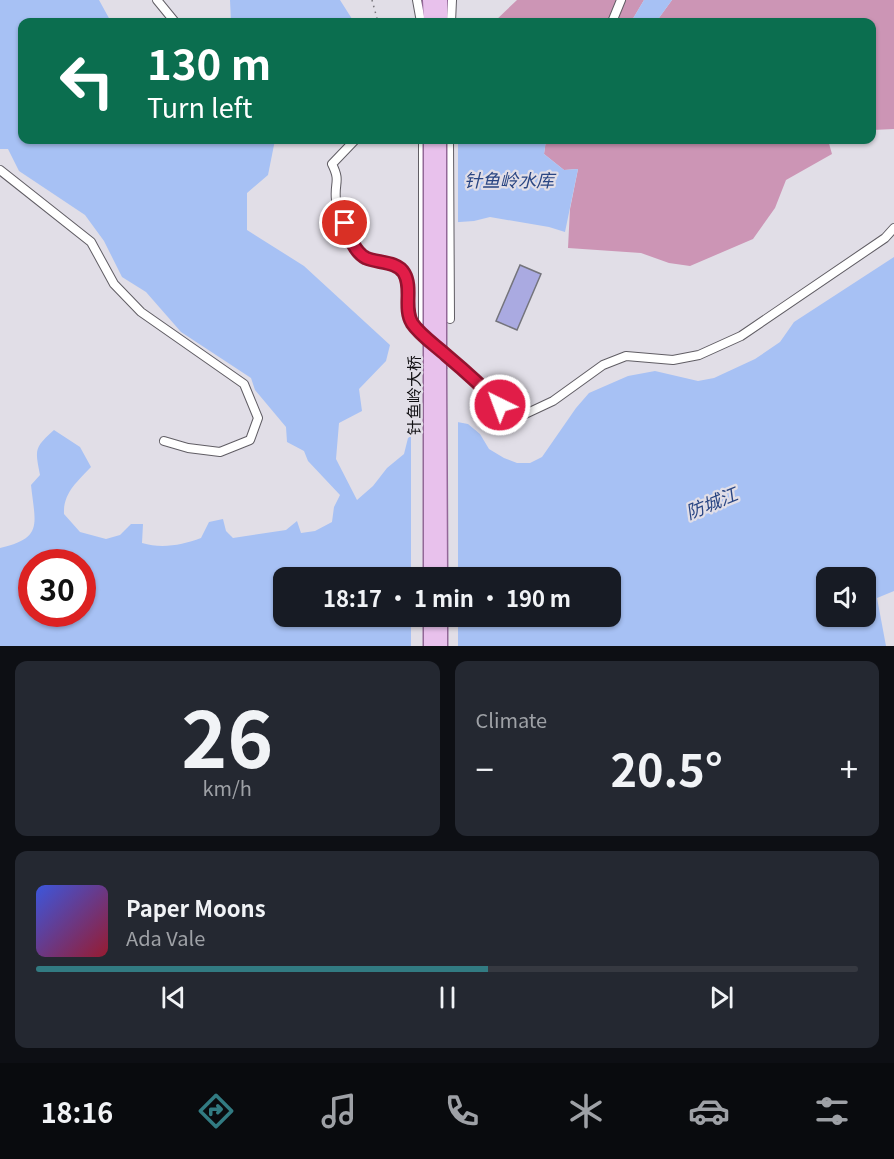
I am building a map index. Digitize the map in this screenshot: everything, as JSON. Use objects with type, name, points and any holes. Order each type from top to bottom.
[{"type":"main road","points":[[429,0],[430,18]]},
{"type":"main road","points":[[441,0],[441,18]]},
{"type":"main road","name":"针鱼岭大桥","points":[[430,144],[430,567]]},
{"type":"main road","name":"针鱼岭大桥","points":[[440,144],[441,567]]},
{"type":"main road","points":[[430,627],[430,646]]},
{"type":"main road","points":[[441,627],[441,646]]},
{"type":"street","points":[[157,0],[172,18]]},
{"type":"street","points":[[417,0],[420,18]]},
{"type":"street","points":[[451,18],[452,0]]},
{"type":"street","points":[[614,18],[621,0]]},
{"type":"street","points":[[351,144],[332,164],[338,176],[336,201],[353,245],[364,257],[393,265],[404,272],[411,322],[480,383],[508,412],[521,416],[553,401],[603,365],[626,356],[673,360],[699,355],[741,336],[885,238],[894,228]]},
{"type":"street","points":[[423,144],[423,320]]},
{"type":"street","points":[[449,144],[450,319]]},
{"type":"street","points":[[0,171],[91,242],[114,285],[141,312],[244,384],[258,418],[250,440],[220,452],[188,448],[164,441]]},
{"type":"path","points":[[372,0],[377,18]]},
{"type":"shaded area","points":[[517,0],[644,0],[633,18],[498,18]]},
{"type":"shaded area","points":[[672,0],[894,0],[894,129],[876,130],[876,18],[659,18]]},
{"type":"shaded area","points":[[545,144],[829,144],[832,154],[786,180],[775,208],[753,239],[690,266],[669,263],[641,253],[568,248],[570,209],[578,169],[564,170],[544,154]]},
{"type":"water","name":"防城江","points":[[0,0],[99,0],[109,18],[18,18],[18,144],[274,144],[268,175],[247,193],[247,230],[304,266],[390,345],[386,361],[359,389],[362,411],[339,423],[336,459],[357,500],[373,486],[387,468],[404,454],[408,438],[436,418],[468,424],[480,434],[489,449],[517,463],[530,463],[542,457],[589,393],[628,376],[655,371],[698,381],[714,378],[755,359],[780,342],[794,322],[894,257],[894,591],[877,598],[886,646],[0,646],[0,548],[24,539],[34,527],[31,485],[40,475],[37,454],[39,445],[54,430],[80,447],[91,467],[68,494],[64,514],[80,532],[106,539],[120,535],[131,524],[143,524],[142,543],[157,546],[179,544],[201,538],[209,522],[223,519],[226,531],[233,538],[286,530],[297,521],[301,533],[315,531],[332,522],[334,507],[340,495],[308,461],[304,451],[287,442],[286,427],[255,390],[251,378],[181,332],[146,292],[122,277],[104,241],[85,215],[19,171],[8,149],[0,149]]},
{"type":"water","points":[[230,0],[340,0],[351,18],[231,18]]},
{"type":"water","points":[[644,0],[672,0],[659,18],[633,18]]},
{"type":"water","name":"针鱼岭水库","points":[[444,144],[545,144],[544,154],[564,170],[578,169],[565,232],[490,217],[474,221],[445,223]]},
{"type":"pier","points":[[441,144],[458,144],[458,225],[444,226]]},
{"type":"pier","points":[[435,415],[458,419],[458,567],[411,567],[411,432]]},
{"type":"pier","points":[[411,627],[458,627],[458,646],[411,646]]},
{"type":"building","points":[[520,265],[541,274],[517,330],[496,321]]},
{"type":"route","points":[[345,223],[353,245],[364,257],[393,265],[404,272],[411,322],[480,383],[500,405]]}]
